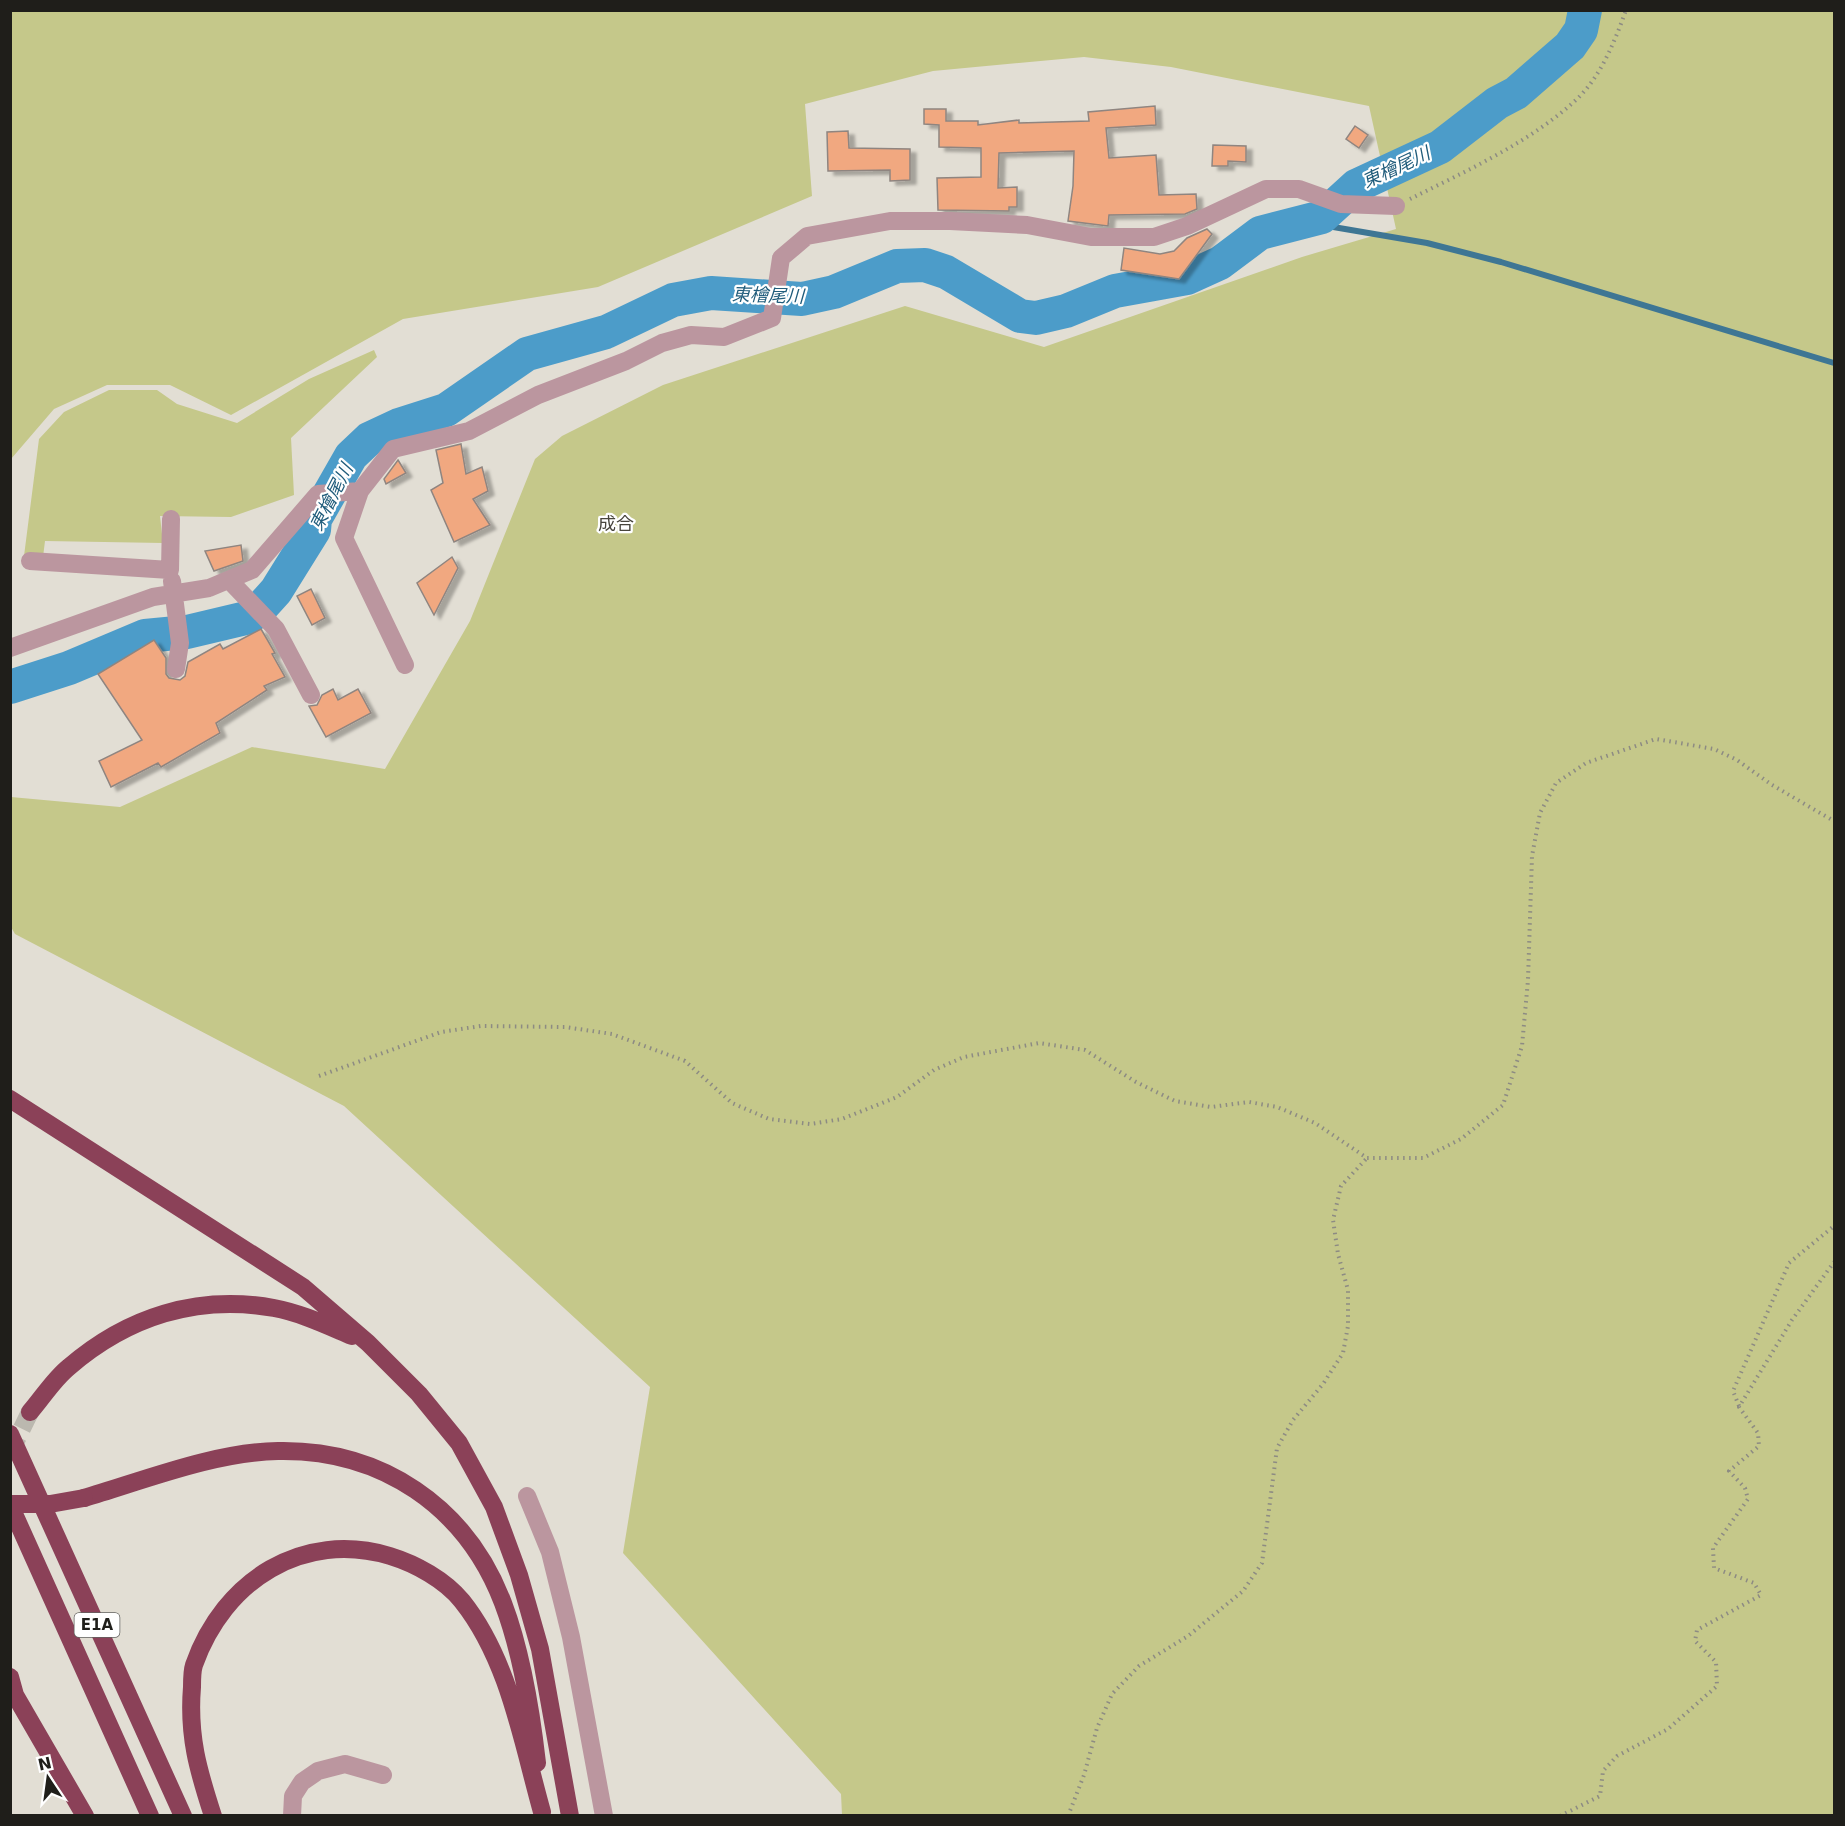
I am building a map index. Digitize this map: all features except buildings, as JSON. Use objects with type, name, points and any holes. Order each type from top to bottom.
[{"type":"highway","points":[[10,1099],[303,1287],[368,1343],[419,1394],[459,1443],[494,1507],[519,1575],[540,1649],[570,1815]]},
{"type":"highway","points":[[30,1412],[67,1368],[111,1334],[170,1310],[230,1304],[274,1308],[309,1318],[368,1343]]},
{"type":"highway","name":"E1A","points":[[10,1434],[183,1815]]},
{"type":"highway","points":[[10,1504],[50,1504],[84,1498],[224,1457],[277,1450],[324,1453],[370,1464],[403,1482],[432,1502],[461,1530],[484,1563],[503,1602],[518,1649],[532,1725],[543,1814]]},
{"type":"highway","name":"E1A","points":[[10,1504],[150,1815]]},
{"type":"highway","points":[[213,1815],[199,1773],[189,1719],[193,1666],[214,1622],[246,1586],[275,1565],[332,1548],[367,1549],[405,1560],[434,1576],[461,1600],[485,1635],[506,1683],[543,1814]]},
{"type":"highway","points":[[10,1677],[15,1695],[85,1815]]},
{"type":"street","points":[[405,665],[344,538],[360,491],[393,449],[468,431],[538,395],[626,361],[662,343],[691,335],[724,337],[772,318],[781,258],[807,236],[890,221],[950,221],[1027,225],[1091,237],[1154,237],[1187,226],[1266,189],[1299,189],[1341,204],[1396,206]]},
{"type":"street","points":[[10,648],[153,597],[209,588],[252,570],[318,494],[360,491]]},
{"type":"street","points":[[171,519],[170,570],[180,643],[176,669]]},
{"type":"street","points":[[30,561],[170,570]]},
{"type":"street","points":[[229,580],[276,629],[311,694]]},
{"type":"street","points":[[526,1496],[550,1552],[563,1605],[604,1815]]},
{"type":"street","points":[[292,1815],[293,1796],[302,1782],[318,1771],[345,1764],[383,1774]]},
{"type":"path","points":[[1396,206],[1506,151],[1577,98],[1615,42],[1626,10]]},
{"type":"path","points":[[319,1076],[441,1032],[481,1026],[565,1027],[612,1034],[685,1061],[732,1102],[769,1119],[810,1124],[842,1119],[897,1097],[934,1070],[964,1057],[1039,1043],[1085,1050],[1136,1082],[1175,1101],[1211,1107],[1249,1102],[1277,1107],[1315,1123],[1367,1158],[1423,1158],[1461,1139],[1503,1105],[1522,1046],[1528,980],[1532,856],[1540,813],[1557,783],[1586,763],[1656,739],[1714,749],[1737,760],[1772,785],[1834,821]]},
{"type":"path","points":[[1068,1815],[1084,1775],[1097,1728],[1112,1694],[1138,1666],[1188,1636],[1243,1591],[1262,1563],[1276,1448],[1293,1420],[1323,1384],[1343,1353],[1348,1326],[1348,1290],[1338,1254],[1334,1220],[1341,1186],[1367,1158]]},
{"type":"path","points":[[1560,1815],[1600,1796],[1603,1771],[1617,1756],[1668,1730],[1717,1686],[1716,1662],[1695,1641],[1697,1630],[1761,1595],[1754,1583],[1714,1568],[1713,1548],[1748,1499],[1745,1488],[1729,1471],[1759,1446],[1758,1433],[1739,1407],[1733,1391],[1789,1263],[1834,1226]]},
{"type":"path","points":[[1739,1407],[1792,1320],[1834,1262]]},
{"type":"green space","points":[[11,11],[1834,11],[1834,1815],[842,1815],[841,1794],[623,1553],[650,1387],[344,1106],[15,934],[11,927],[11,797],[120,807],[252,747],[385,769],[470,621],[535,459],[562,436],[663,385],[905,306],[1044,347],[1302,257],[1396,229],[1369,106],[1171,67],[1084,57],[933,71],[805,104],[812,196],[598,287],[403,319],[231,415],[170,385],[107,385],[54,409],[11,459]]},
{"type":"green space","points":[[374,350],[377,357],[291,438],[294,495],[231,517],[160,516],[163,543],[45,541],[43,557],[24,556],[39,439],[64,412],[109,390],[157,390],[177,404],[237,423],[309,379]]},
{"type":"waterway","name":"東檜尾川","points":[[10,687],[69,668],[145,636],[187,632],[246,618],[257,612],[276,591],[314,530],[315,519],[351,456],[369,439],[399,425],[446,410],[527,354],[606,332],[673,300],[711,293],[802,299],[834,292],[897,266],[925,265],[946,272],[1020,316],[1036,318],[1066,311],[1115,291],[1187,278],[1220,263],[1260,233],[1322,217],[1356,186],[1440,147],[1497,103],[1516,93],[1570,46],[1581,30],[1585,10]]},
{"type":"waterway","points":[[1304,222],[1427,243],[1501,262],[1834,363]]},
{"type":"tunnel","points":[[10,1453],[30,1412]]},
{"type":"district","name":"成合","points":[[616,523]]}]
